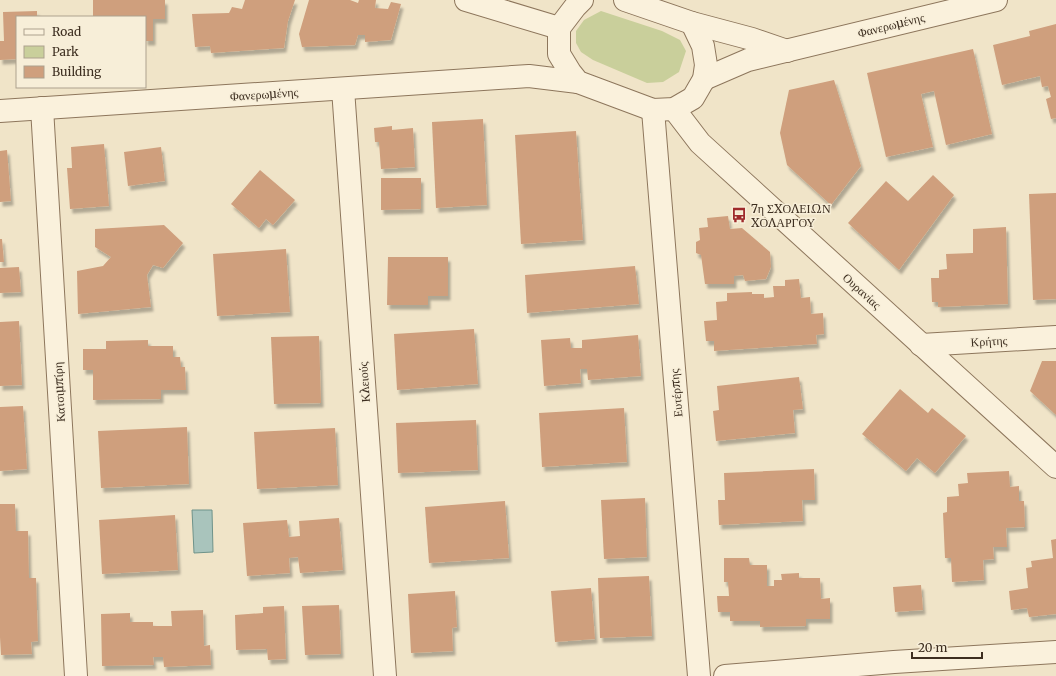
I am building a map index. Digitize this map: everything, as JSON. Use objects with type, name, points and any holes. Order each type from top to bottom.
[{"type":"street","points":[[466,0],[559,28]]},
{"type":"street","points":[[578,82],[559,54],[559,28],[582,0]]},
{"type":"street","points":[[625,0],[692,24],[752,39],[787,50]]},
{"type":"street","name":"Φανερωμένης","points":[[704,79],[748,60],[996,0]]},
{"type":"street","points":[[663,110],[693,98],[704,79],[706,65],[703,46],[692,24]]},
{"type":"street","name":"Φανερωμένης","points":[[529,76],[548,69],[554,63],[559,54]]},
{"type":"street","name":"Φανερωμένης","points":[[0,111],[529,76],[578,82],[663,110]]},
{"type":"street","name":"Κλειούς","points":[[343,89],[385,676]]},
{"type":"street","name":"Κατσιμπίρη","points":[[42,108],[76,676]]},
{"type":"street","name":"Ουρανίας","points":[[663,110],[1056,467]]},
{"type":"street","name":"Ευτέρπης","points":[[663,110],[699,676]]},
{"type":"street","name":"Κρήτης","points":[[921,345],[1056,337]]},
{"type":"street","points":[[725,676],[894,662],[1056,652]]},
{"type":"green space","points":[[601,11],[662,31],[680,40],[686,51],[679,72],[663,82],[647,83],[593,60],[581,52],[576,43],[576,31],[584,20]]},
{"type":"water","points":[[192,510],[212,510],[213,552],[194,553]]},
{"type":"building","points":[[93,0],[165,0],[165,19],[153,19],[153,41],[146,41],[146,16],[93,16]]},
{"type":"building","points":[[245,0],[295,0],[288,21],[284,48],[211,53],[210,46],[195,47],[192,14],[229,13],[232,7],[242,9]]},
{"type":"building","points":[[309,0],[350,0],[358,3],[359,0],[376,0],[375,8],[388,9],[391,2],[401,4],[391,40],[365,42],[365,35],[358,35],[355,45],[302,47],[299,34]]},
{"type":"building","points":[[37,11],[37,16],[16,16],[16,59],[0,60],[0,41],[4,41],[3,12]]},
{"type":"building","points":[[1056,24],[1056,118],[1051,119],[1046,99],[1051,97],[1048,86],[1042,87],[1040,76],[1002,85],[993,45],[1030,36],[1029,31]]},
{"type":"building","points":[[973,49],[992,134],[946,145],[934,91],[921,94],[933,147],[886,157],[867,73]]},
{"type":"building","points":[[834,80],[861,166],[831,205],[787,165],[780,133],[789,90]]},
{"type":"building","points":[[483,119],[487,205],[436,208],[432,122]]},
{"type":"building","points":[[392,126],[392,130],[413,128],[415,167],[381,169],[379,142],[375,142],[374,128]]},
{"type":"building","points":[[576,131],[583,240],[521,244],[515,135]]},
{"type":"building","points":[[104,144],[109,206],[70,209],[67,168],[72,168],[71,147]]},
{"type":"building","points":[[161,147],[165,181],[128,186],[124,152]]},
{"type":"building","points":[[7,150],[11,201],[0,202],[0,151]]},
{"type":"building","points":[[260,170],[295,200],[273,225],[266,219],[259,228],[231,204]]},
{"type":"building","points":[[933,175],[954,195],[899,270],[848,223],[886,181],[908,201]]},
{"type":"building","points":[[381,178],[421,178],[421,209],[381,210]]},
{"type":"building","points":[[1056,193],[1056,299],[1033,300],[1029,194]]},
{"type":"building","points":[[728,216],[730,229],[742,228],[770,252],[771,267],[766,279],[745,281],[743,275],[734,276],[734,284],[705,284],[701,255],[696,253],[696,242],[700,240],[699,228],[708,227],[707,218]]},
{"type":"building","points":[[164,225],[183,243],[163,268],[153,265],[147,275],[151,307],[78,314],[77,271],[103,266],[111,257],[95,247],[95,229]]},
{"type":"building","points":[[1006,227],[1008,304],[938,307],[938,302],[932,302],[931,278],[939,278],[939,270],[947,269],[946,254],[973,253],[973,229]]},
{"type":"building","points":[[0,239],[2,239],[4,262],[0,262]]},
{"type":"building","points":[[286,249],[290,312],[217,316],[213,254]]},
{"type":"building","points":[[388,257],[448,257],[448,296],[428,296],[428,305],[387,305]]},
{"type":"building","points":[[635,266],[639,304],[527,313],[525,275]]},
{"type":"building","points":[[19,267],[21,292],[0,293],[0,268]]},
{"type":"building","points":[[799,279],[801,298],[810,297],[811,314],[823,313],[824,334],[816,335],[817,344],[714,351],[714,341],[706,341],[704,321],[717,320],[716,302],[727,301],[727,293],[752,292],[752,294],[764,294],[764,298],[774,297],[773,286],[785,286],[785,280]]},
{"type":"building","points":[[19,321],[22,385],[0,386],[0,322]]},
{"type":"building","points":[[474,329],[478,384],[397,390],[394,334]]},
{"type":"building","points":[[638,335],[641,376],[588,380],[587,369],[580,369],[581,383],[544,386],[541,340],[570,338],[571,348],[582,348],[582,340]]},
{"type":"building","points":[[319,336],[321,403],[274,404],[271,337]]},
{"type":"building","points":[[148,340],[148,346],[173,346],[173,357],[180,357],[181,367],[185,367],[186,390],[161,390],[161,399],[93,400],[93,370],[83,370],[83,349],[106,349],[106,341]]},
{"type":"building","points":[[1042,361],[1056,361],[1056,415],[1030,391]]},
{"type":"building","points":[[799,377],[803,409],[793,410],[795,433],[716,441],[713,411],[719,410],[717,386]]},
{"type":"building","points":[[900,389],[928,413],[932,408],[966,436],[935,473],[917,458],[906,471],[862,434]]},
{"type":"building","points":[[23,406],[27,469],[0,471],[0,407]]},
{"type":"building","points":[[624,408],[627,462],[542,467],[539,413]]},
{"type":"building","points":[[476,420],[478,470],[398,473],[396,423]]},
{"type":"building","points":[[187,427],[189,484],[101,488],[98,431]]},
{"type":"building","points":[[335,428],[338,485],[257,489],[254,432]]},
{"type":"building","points":[[814,469],[815,500],[802,500],[803,521],[719,525],[718,500],[725,500],[724,473]]},
{"type":"building","points":[[1009,471],[1010,487],[1019,486],[1019,501],[1024,501],[1025,527],[1006,528],[1007,547],[993,547],[994,559],[983,560],[984,580],[952,582],[951,558],[945,558],[943,513],[947,512],[947,497],[959,496],[958,484],[968,483],[967,473]]},
{"type":"building","points":[[645,498],[647,557],[604,559],[601,500]]},
{"type":"building","points":[[505,501],[509,558],[429,563],[425,507]]},
{"type":"building","points":[[0,504],[15,504],[16,531],[28,531],[29,578],[36,578],[38,641],[31,642],[32,654],[1,655]]},
{"type":"building","points":[[175,515],[178,570],[102,574],[99,520]]},
{"type":"building","points":[[339,518],[343,570],[300,573],[298,557],[289,558],[290,573],[247,576],[243,523],[287,520],[289,537],[300,536],[299,521]]},
{"type":"building","points":[[1056,539],[1056,614],[1029,617],[1027,608],[1011,610],[1009,591],[1028,588],[1026,568],[1032,567],[1031,561],[1053,558],[1051,540]]},
{"type":"building","points":[[724,558],[749,558],[750,565],[767,565],[767,586],[774,586],[774,580],[782,580],[781,574],[799,573],[799,578],[820,578],[821,599],[830,598],[830,619],[806,619],[806,626],[760,627],[760,621],[730,621],[730,612],[718,612],[717,596],[729,596],[728,582],[724,582]]},
{"type":"building","points":[[649,576],[652,636],[600,638],[598,578]]},
{"type":"building","points":[[921,585],[923,610],[895,612],[893,587]]},
{"type":"building","points":[[591,588],[595,639],[555,642],[551,591]]},
{"type":"building","points":[[455,591],[457,627],[452,628],[453,651],[411,653],[408,594]]},
{"type":"building","points":[[339,605],[341,654],[305,655],[302,606]]},
{"type":"building","points":[[284,606],[286,659],[268,660],[267,649],[236,650],[235,615],[263,613],[263,607]]},
{"type":"building","points":[[203,610],[204,646],[210,645],[211,665],[164,667],[163,657],[153,657],[154,665],[102,666],[101,614],[130,613],[130,622],[153,622],[153,626],[172,626],[171,611]]},
{"type":"place","name":"7η ΣΧΟΛΕΙΩΝ ΧΟΛΑΡΓΟΥ","points":[[739,215]]}]
